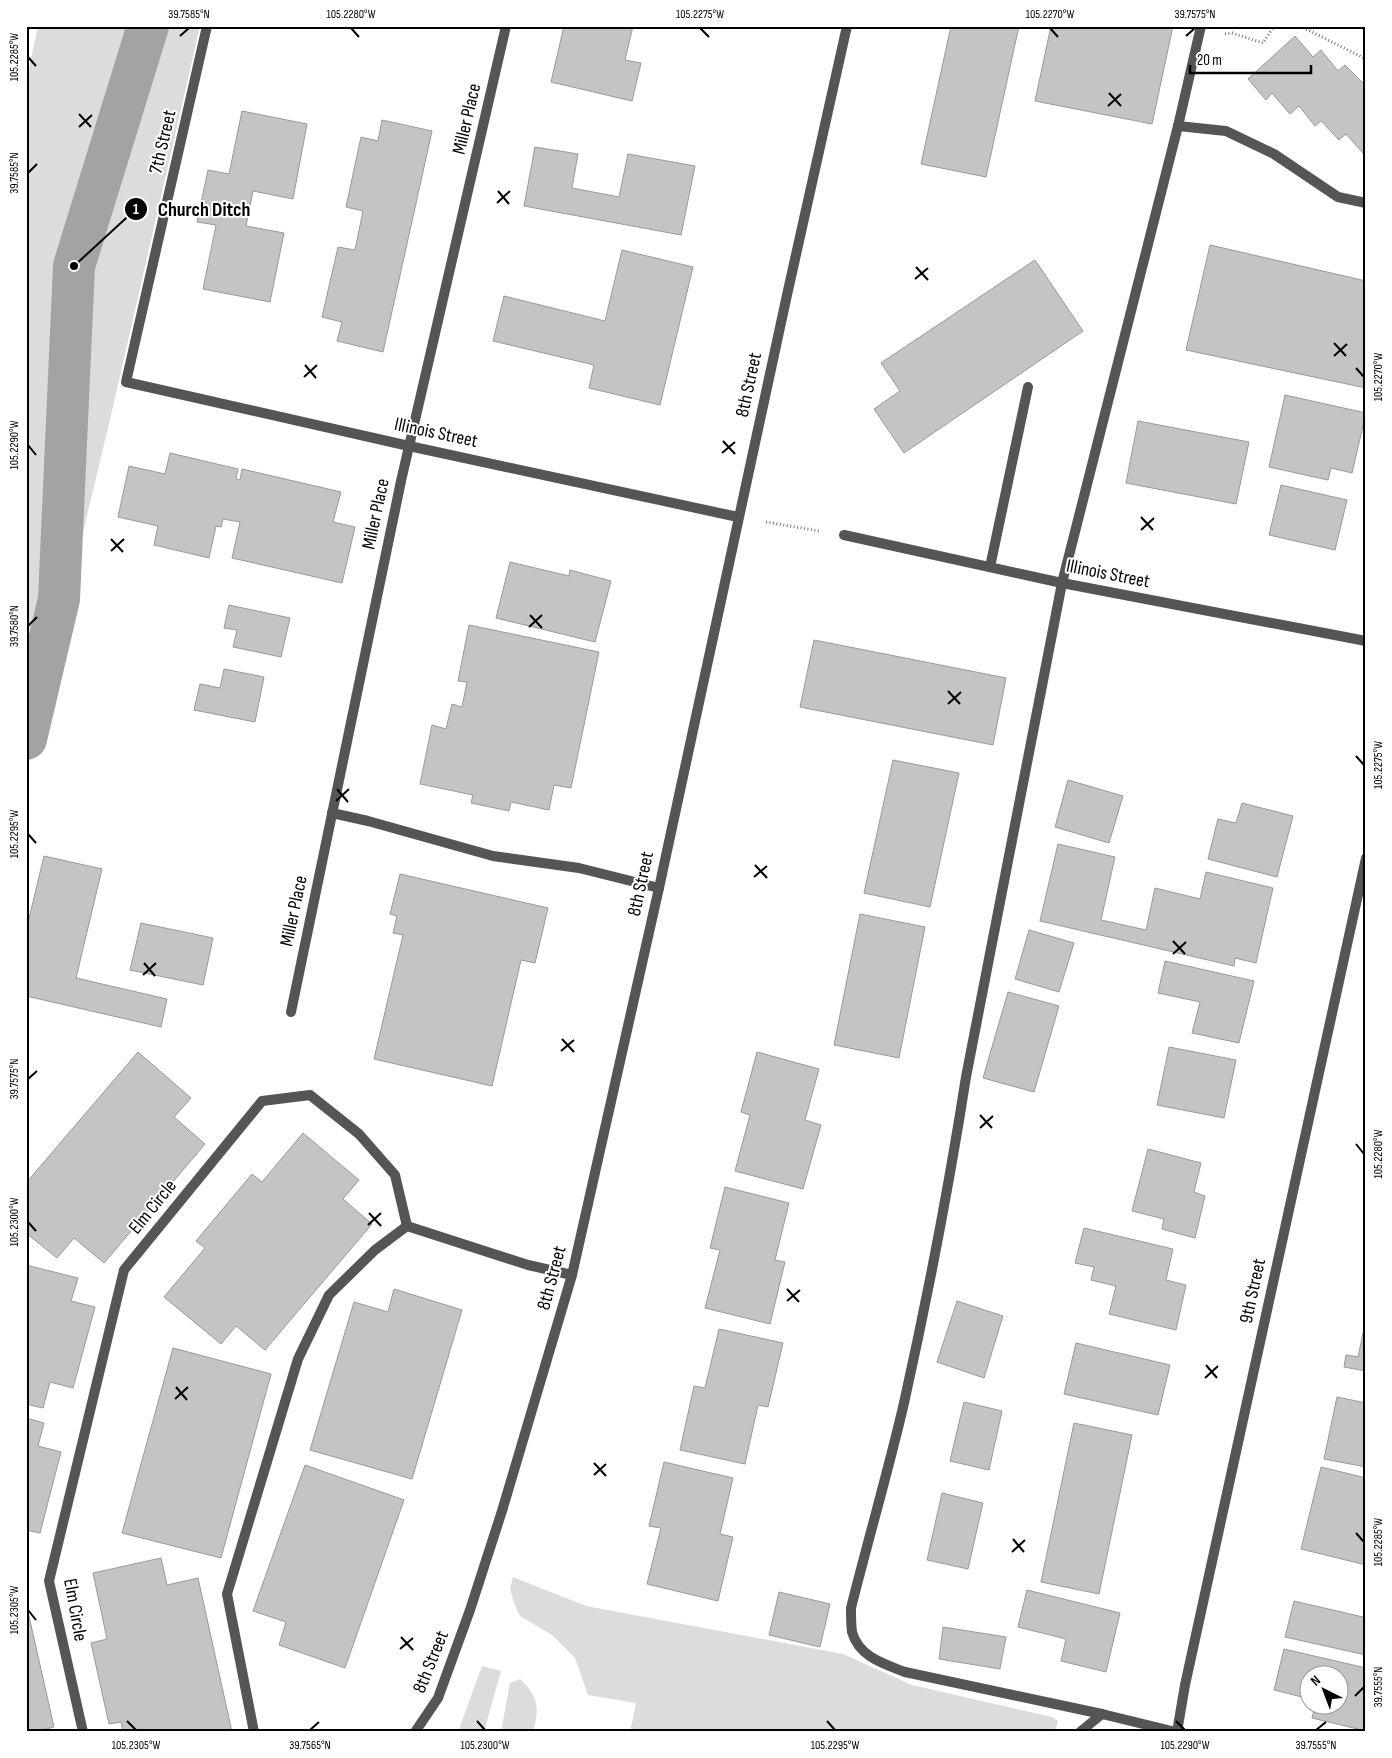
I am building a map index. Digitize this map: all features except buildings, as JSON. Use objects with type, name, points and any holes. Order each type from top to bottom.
[{"type":"street","name":"7th Street","points":[[126,382],[207,26]]},
{"type":"street","name":"Miller Place","points":[[291,1012],[409,446],[506,26]]},
{"type":"street","name":"8th Street","points":[[415,1732],[438,1698],[470,1610],[502,1511],[572,1275],[659,888],[738,517],[847,26]]},
{"type":"street","points":[[1176,1732],[1102,1714],[905,1672],[878,1662],[861,1650],[852,1633],[851,1608],[904,1404],[934,1261],[966,1077],[1062,583],[1178,126],[1201,27]]},
{"type":"street","points":[[1178,126],[1226,131],[1274,154],[1338,197],[1366,203]]},
{"type":"street","name":"Illinois Street","points":[[126,382],[409,446],[738,517]]},
{"type":"street","points":[[990,567],[1028,388]]},
{"type":"street","name":"Illinois Street","points":[[844,535],[1062,583],[1366,641]]},
{"type":"street","points":[[332,814],[368,821],[493,856],[579,868],[659,888]]},
{"type":"street","name":"9th Street","points":[[1176,1732],[1184,1685],[1366,858]]},
{"type":"street","name":"Elm Circle","points":[[83,1732],[49,1581],[124,1270],[262,1101],[310,1095],[359,1134],[395,1175],[407,1226]]},
{"type":"street","points":[[254,1732],[226,1594],[298,1359],[329,1295],[375,1250],[407,1226],[528,1265],[572,1275]]},
{"type":"street","points":[[1080,1732],[1102,1714]]},
{"type":"path","points":[[1201,27],[1222,35],[1232,33],[1263,43],[1274,26]]},
{"type":"path","points":[[1300,26],[1366,59]]},
{"type":"path","points":[[738,517],[844,535]]},
{"type":"shaded area","points":[[38,26],[200,26],[112,411],[26,771],[26,82]]},
{"type":"shaded area","points":[[513,1577],[586,1606],[843,1654],[912,1685],[1052,1717],[1058,1721],[1053,1732],[630,1732],[636,1703],[588,1695],[575,1658],[552,1635],[520,1616],[510,1589]]},
{"type":"shaded area","points":[[482,1666],[501,1671],[484,1732],[458,1732]]},
{"type":"shaded area","points":[[520,1679],[531,1691],[536,1703],[537,1709],[533,1732],[501,1732],[510,1683]]},
{"type":"waterway","points":[[26,739],[59,599],[74,266],[148,26]]},
{"type":"place","name":"Church Ditch","points":[[74,266]]}]
